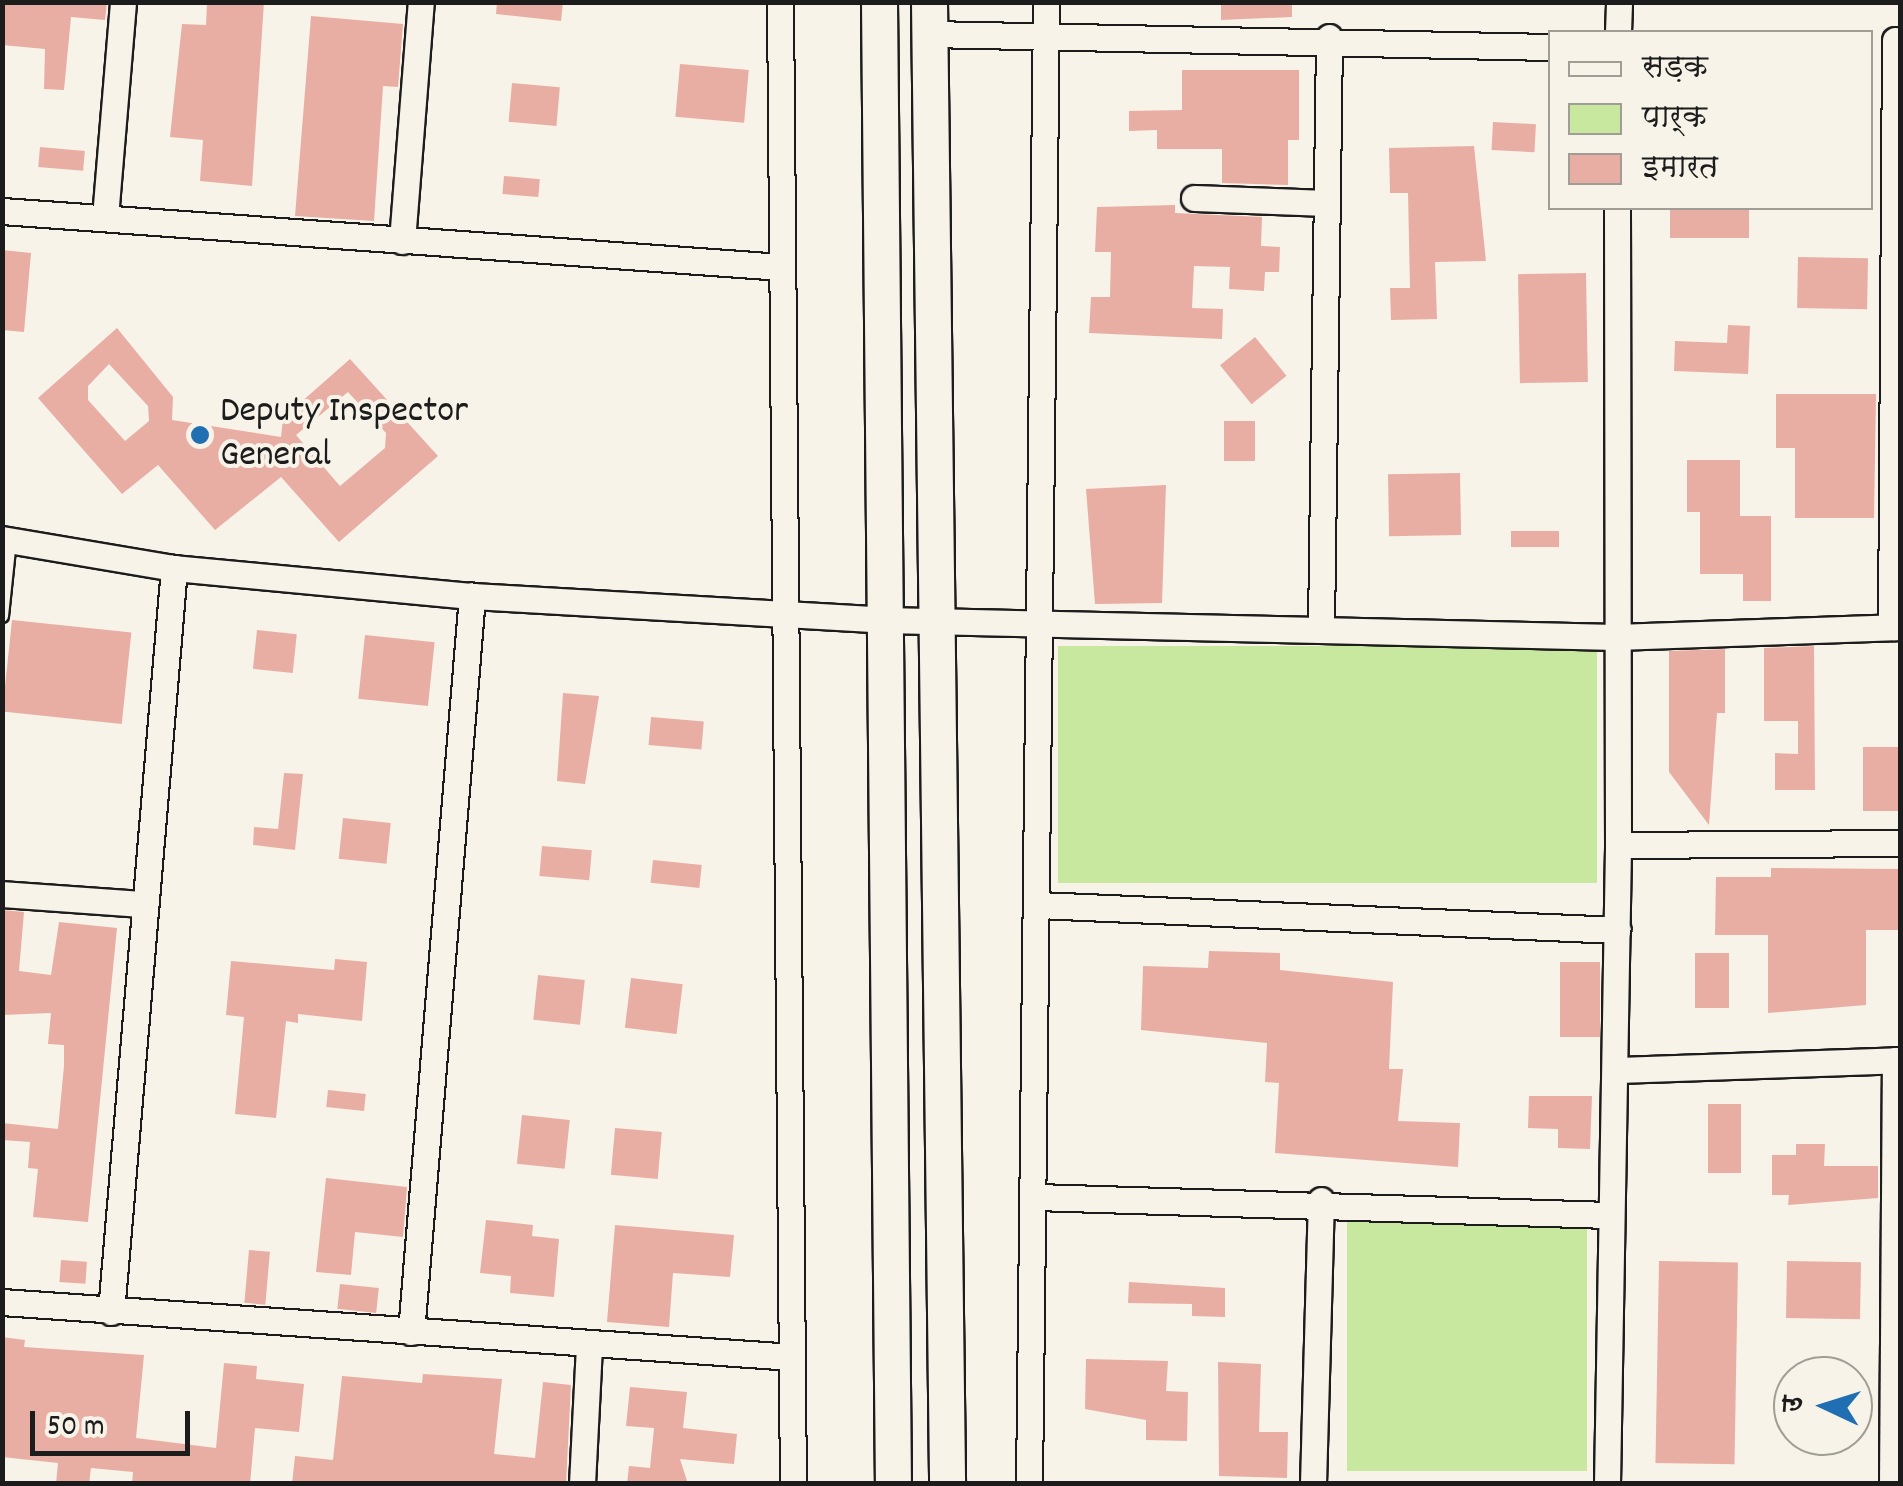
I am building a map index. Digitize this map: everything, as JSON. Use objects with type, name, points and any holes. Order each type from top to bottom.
[{"type":"main road","points":[[879,2],[893,1484]]},
{"type":"main road","points":[[929,18],[940,618],[946,1484]]},
{"type":"street","points":[[105,217],[123,2]]},
{"type":"street","points":[[402,240],[421,2]]},
{"type":"street","points":[[780,2],[794,1484]]},
{"type":"street","points":[[1029,1484],[1036,1197],[1046,2]]},
{"type":"street","points":[[1618,30],[1619,2]]},
{"type":"street","points":[[929,18],[1046,35],[1329,37],[1548,47]]},
{"type":"street","points":[[1321,627],[1329,37]]},
{"type":"street","points":[[6,540],[174,568],[472,596],[885,620],[1040,620],[1616,637],[1896,626],[1895,40]]},
{"type":"street","points":[[1194,198],[1327,203]]},
{"type":"street","points":[[2,210],[782,268]]},
{"type":"street","points":[[1606,1484],[1608,1216],[1616,1070],[1618,845],[1617,210]]},
{"type":"street","points":[[111,1312],[140,904],[174,568]]},
{"type":"street","points":[[411,1332],[472,596]]},
{"type":"street","points":[[1618,845],[1900,843]]},
{"type":"street","points":[[2,894],[140,904]]},
{"type":"street","points":[[1038,906],[1617,930]]},
{"type":"street","points":[[1616,1070],[1898,1060],[1892,1484]]},
{"type":"street","points":[[1036,1197],[1320,1200],[1608,1216]]},
{"type":"street","points":[[1313,1484],[1320,1200]]},
{"type":"street","points":[[2,1302],[792,1358]]},
{"type":"street","points":[[582,1484],[588,1344]]},
{"type":"lane","points":[[2,616],[6,540]]},
{"type":"green space","points":[[1058,646],[1597,646],[1597,883],[1058,883]]},
{"type":"green space","points":[[1347,1220],[1587,1220],[1587,1471],[1347,1471]]},
{"type":"building","points":[[2,2],[107,2],[105,20],[71,17],[64,90],[44,89],[45,49],[2,45]]},
{"type":"building","points":[[207,2],[264,2],[252,186],[200,181],[203,140],[170,137],[182,24],[206,25]]},
{"type":"building","points":[[497,2],[563,2],[561,21],[496,14]]},
{"type":"building","points":[[1221,2],[1292,2],[1292,17],[1221,20]]},
{"type":"building","points":[[311,16],[403,24],[398,87],[383,86],[374,221],[295,216]]},
{"type":"building","points":[[680,64],[749,70],[744,123],[675,117]]},
{"type":"building","points":[[1182,70],[1299,70],[1299,140],[1288,140],[1288,185],[1222,183],[1222,149],[1157,149],[1157,130],[1129,131],[1129,111],[1182,110]]},
{"type":"building","points":[[512,83],[560,87],[556,126],[509,122]]},
{"type":"building","points":[[1493,122],[1536,124],[1534,152],[1492,150]]},
{"type":"building","points":[[1474,146],[1486,261],[1435,262],[1437,319],[1391,320],[1390,288],[1410,288],[1408,193],[1390,193],[1389,148]]},
{"type":"building","points":[[40,147],[85,151],[83,171],[38,167]]},
{"type":"building","points":[[504,176],[540,179],[538,197],[502,194]]},
{"type":"building","points":[[1175,205],[1175,213],[1262,217],[1261,246],[1280,247],[1279,272],[1265,272],[1264,291],[1229,289],[1230,267],[1194,266],[1192,308],[1223,309],[1222,339],[1089,333],[1091,297],[1110,297],[1111,252],[1095,252],[1097,207]]},
{"type":"building","points":[[1670,210],[1749,210],[1749,238],[1670,238]]},
{"type":"building","points":[[2,250],[31,253],[24,332],[2,330]]},
{"type":"building","points":[[1798,257],[1868,258],[1867,309],[1797,308]]},
{"type":"building","points":[[1586,273],[1588,382],[1520,383],[1518,274]]},
{"type":"building","points":[[1728,325],[1750,326],[1748,374],[1674,371],[1675,341],[1727,343]]},
{"type":"building","name":"Deputy Inspector General","points":[[117,328],[173,397],[172,420],[281,437],[283,418],[350,359],[438,456],[339,542],[281,477],[215,530],[158,465],[122,494],[38,398]],"holes":[[[109,364],[148,406],[149,421],[125,441],[88,400],[88,386]],[[348,392],[386,433],[385,448],[340,486],[296,435]]]},
{"type":"building","points":[[1255,337],[1286,376],[1251,404],[1220,365]]},
{"type":"building","points":[[1776,394],[1876,394],[1874,518],[1795,518],[1795,448],[1776,448]]},
{"type":"building","points":[[1224,421],[1255,421],[1255,461],[1224,461]]},
{"type":"building","points":[[1687,460],[1740,460],[1740,516],[1771,516],[1771,601],[1743,601],[1743,574],[1700,574],[1700,512],[1687,512]]},
{"type":"building","points":[[1460,473],[1461,535],[1389,536],[1388,474]]},
{"type":"building","points":[[1166,485],[1162,603],[1095,604],[1086,489]]},
{"type":"building","points":[[1511,531],[1559,531],[1559,547],[1511,547]]},
{"type":"building","points":[[12,620],[131,633],[122,724],[2,711]]},
{"type":"building","points":[[257,630],[297,634],[293,673],[253,669]]},
{"type":"building","points":[[365,635],[435,642],[428,706],[358,699]]},
{"type":"building","points":[[1814,646],[1815,790],[1775,790],[1775,753],[1798,754],[1798,721],[1764,721],[1764,648]]},
{"type":"building","points":[[1725,649],[1725,713],[1717,713],[1709,825],[1669,772],[1669,651]]},
{"type":"building","points":[[563,693],[599,696],[585,784],[557,781]]},
{"type":"building","points":[[651,717],[704,722],[701,750],[649,745]]},
{"type":"building","points":[[1863,747],[1900,747],[1900,811],[1863,811]]},
{"type":"building","points":[[284,773],[303,774],[295,850],[253,845],[254,827],[278,829]]},
{"type":"building","points":[[343,818],[391,823],[386,864],[339,859]]},
{"type":"building","points":[[542,846],[592,850],[589,880],[539,876]]},
{"type":"building","points":[[653,860],[702,865],[699,888],[651,883]]},
{"type":"building","points":[[1771,868],[1900,869],[1900,930],[1866,930],[1866,1005],[1768,1013],[1768,935],[1715,935],[1716,877],[1771,877]]},
{"type":"building","points":[[2,910],[24,912],[19,971],[51,975],[59,922],[117,928],[88,1222],[33,1217],[38,1169],[28,1168],[30,1142],[2,1140],[2,1123],[58,1129],[64,1045],[48,1044],[51,1013],[2,1015]]},
{"type":"building","points":[[1209,951],[1280,953],[1280,970],[1393,982],[1389,1069],[1403,1069],[1398,1121],[1460,1123],[1458,1167],[1275,1153],[1279,1083],[1265,1082],[1267,1043],[1141,1030],[1143,966],[1208,968]]},
{"type":"building","points":[[1695,953],[1729,953],[1729,1008],[1695,1008]]},
{"type":"building","points":[[335,959],[367,962],[362,1021],[298,1014],[298,1023],[286,1021],[276,1118],[235,1114],[244,1017],[226,1015],[231,961],[334,970]]},
{"type":"building","points":[[1560,962],[1600,962],[1600,1037],[1560,1037]]},
{"type":"building","points":[[538,975],[585,980],[580,1025],[533,1020]]},
{"type":"building","points":[[631,978],[683,984],[677,1034],[625,1028]]},
{"type":"building","points":[[328,1090],[366,1094],[364,1111],[326,1107]]},
{"type":"building","points":[[1529,1096],[1592,1096],[1590,1149],[1558,1148],[1558,1129],[1528,1128]]},
{"type":"building","points":[[1708,1104],[1741,1104],[1741,1173],[1708,1173]]},
{"type":"building","points":[[522,1115],[570,1120],[565,1169],[517,1164]]},
{"type":"building","points":[[615,1128],[662,1132],[658,1179],[611,1175]]},
{"type":"building","points":[[1796,1144],[1825,1144],[1824,1166],[1878,1166],[1878,1198],[1788,1205],[1789,1195],[1772,1195],[1772,1155],[1796,1155]]},
{"type":"building","points":[[326,1178],[407,1187],[403,1237],[355,1232],[351,1275],[316,1272]]},
{"type":"building","points":[[486,1220],[533,1225],[532,1236],[559,1239],[554,1297],[510,1293],[511,1276],[480,1273]]},
{"type":"building","points":[[615,1225],[734,1235],[730,1277],[673,1273],[669,1327],[607,1322]]},
{"type":"building","points":[[249,1250],[270,1252],[265,1305],[244,1303]]},
{"type":"building","points":[[61,1260],[87,1262],[85,1284],[59,1282]]},
{"type":"building","points":[[1659,1261],[1738,1262],[1734,1464],[1655,1463]]},
{"type":"building","points":[[1787,1261],[1861,1262],[1860,1319],[1786,1318]]},
{"type":"building","points":[[1129,1282],[1225,1288],[1225,1317],[1192,1316],[1192,1304],[1128,1303]]},
{"type":"building","points":[[340,1284],[379,1288],[376,1313],[337,1309]]},
{"type":"building","points":[[2,1337],[25,1340],[24,1347],[144,1355],[136,1438],[216,1448],[224,1363],[257,1366],[256,1379],[304,1384],[299,1432],[255,1428],[250,1484],[132,1484],[133,1472],[91,1468],[89,1484],[56,1484],[58,1463],[2,1457]]},
{"type":"building","points":[[1086,1359],[1168,1361],[1166,1391],[1188,1392],[1187,1441],[1146,1440],[1146,1420],[1085,1409]]},
{"type":"building","points":[[1218,1362],[1261,1364],[1259,1432],[1288,1432],[1287,1478],[1219,1476]]},
{"type":"building","points":[[423,1374],[502,1379],[494,1454],[535,1458],[543,1382],[571,1385],[566,1484],[292,1484],[295,1456],[333,1460],[342,1376],[422,1383]]},
{"type":"building","points":[[630,1387],[687,1392],[683,1428],[737,1434],[734,1464],[680,1459],[688,1484],[627,1484],[629,1466],[650,1468],[654,1428],[626,1426]]},
{"type":"place","name":"Deputy Inspector General","points":[[200,435]]}]
